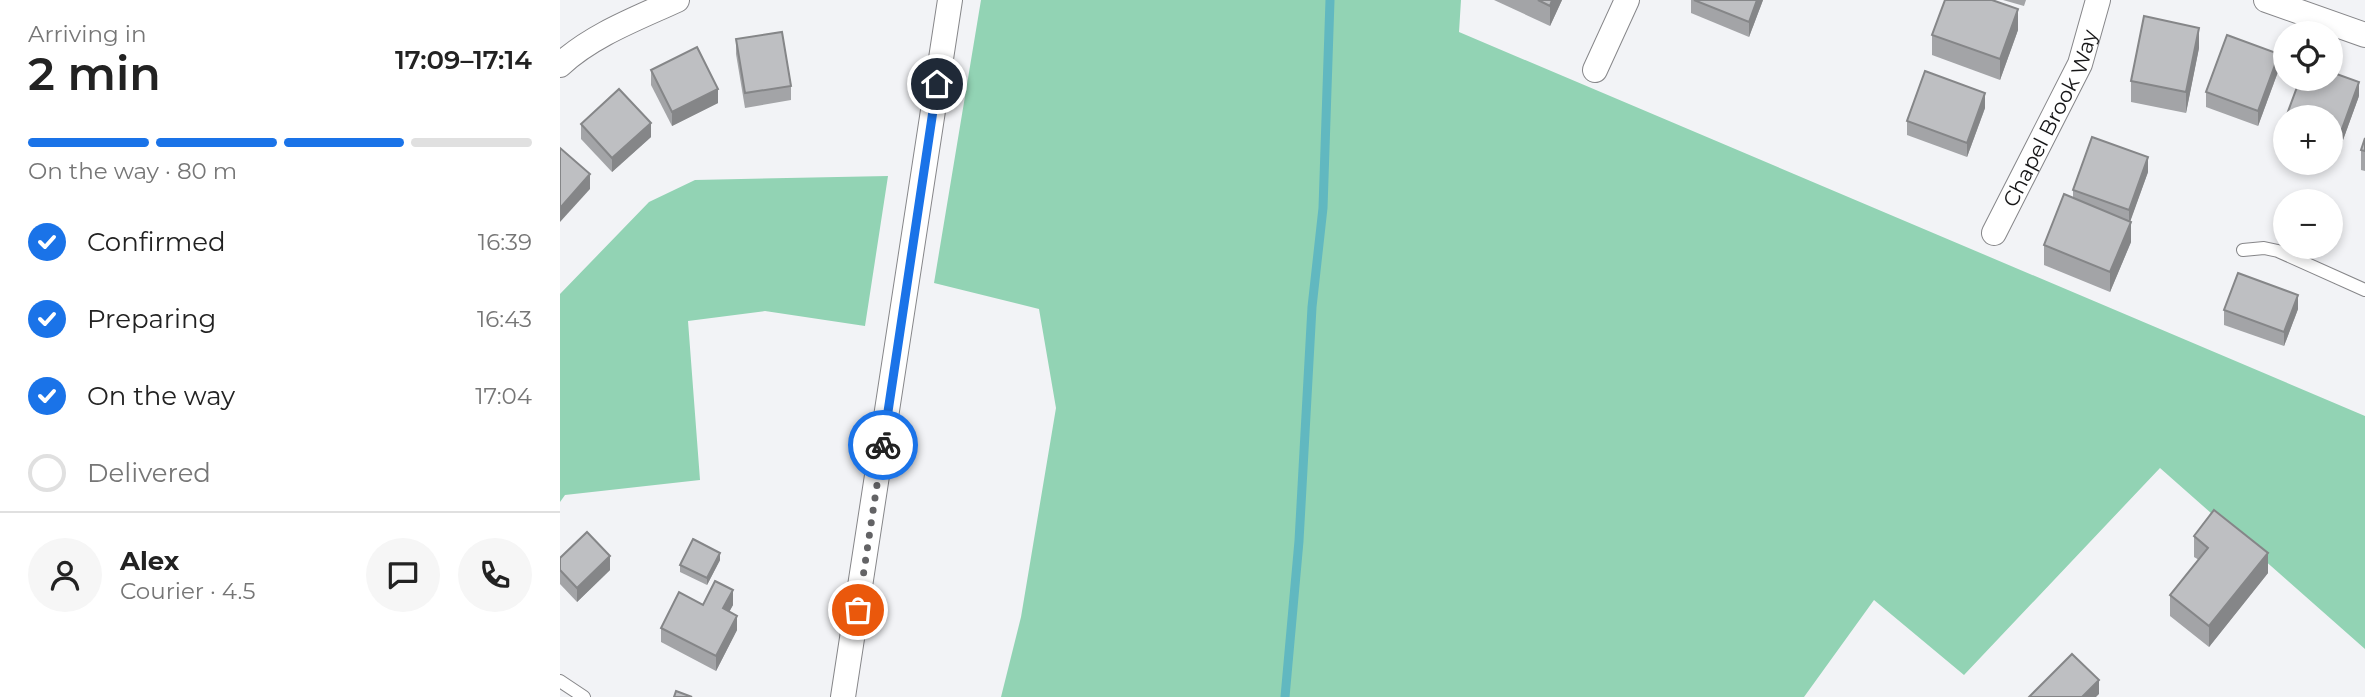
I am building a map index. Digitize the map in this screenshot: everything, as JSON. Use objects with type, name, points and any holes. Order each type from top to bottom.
[{"type":"street","points":[[560,65],[618,27],[677,0]]},
{"type":"street","points":[[843,697],[950,0],[944,0]]},
{"type":"street","points":[[1595,70],[1627,0]]},
{"type":"street","name":"Chapel Brook Way","points":[[1994,233],[2080,64],[2098,0]]},
{"type":"street","points":[[2266,0],[2365,34]]},
{"type":"lane","points":[[2243,250],[2264,248],[2278,251],[2365,290]]},
{"type":"lane","points":[[560,681],[584,697]]},
{"type":"green space","points":[[981,0],[1461,0],[1459,32],[2365,416],[2365,649],[2160,468],[1964,675],[1874,600],[1804,697],[1001,697],[1021,617],[1056,408],[1039,309],[934,283]]},
{"type":"green space","points":[[888,176],[865,326],[765,311],[688,321],[700,480],[565,495],[560,502],[560,294],[649,202],[695,180]]},
{"type":"building","points":[[1538,0],[1552,0],[1550,6]]},
{"type":"building","points":[[1694,0],[1757,0],[1749,22]]},
{"type":"building","points":[[1945,0],[1992,0],[2018,9],[2000,59],[1932,35]]},
{"type":"building","points":[[2144,16],[2199,28],[2186,92],[2131,81]]},
{"type":"building","points":[[782,32],[791,86],[745,93],[736,39]]},
{"type":"building","points":[[2227,35],[2273,52],[2273,70],[2258,111],[2206,92]]},
{"type":"building","points":[[697,47],[718,89],[672,112],[651,70]]},
{"type":"building","points":[[1925,71],[1985,93],[1967,143],[1907,121]]},
{"type":"building","points":[[2343,76],[2359,82],[2343,126],[2343,105],[2290,105],[2296,91],[2343,91]]},
{"type":"building","points":[[619,89],[651,123],[612,158],[581,124]]},
{"type":"building","points":[[2092,137],[2148,157],[2129,210],[2073,190]]},
{"type":"building","points":[[560,148],[590,174],[560,208]]},
{"type":"building","points":[[2064,194],[2131,222],[2110,272],[2044,245]]},
{"type":"building","points":[[2238,273],[2298,295],[2284,332],[2224,310]]},
{"type":"building","points":[[2214,510],[2268,553],[2209,626],[2170,595],[2208,548],[2194,536]]},
{"type":"building","points":[[587,532],[610,556],[577,588],[560,570],[560,558]]},
{"type":"building","points":[[693,539],[720,553],[707,578],[680,565]]},
{"type":"building","points":[[715,581],[733,590],[723,608],[737,616],[716,656],[661,628],[679,592],[703,605]]},
{"type":"building","points":[[2072,654],[2099,680],[2082,697],[2029,697]]},
{"type":"building","points":[[676,691],[692,697],[674,697]]},
{"type":"waterway","points":[[1285,697],[1299,541],[1312,307],[1323,208],[1330,0]]},
{"type":"way so far","points":[[858,610],[883,445]]},
{"type":"route","points":[[883,445],[937,84]]}]
